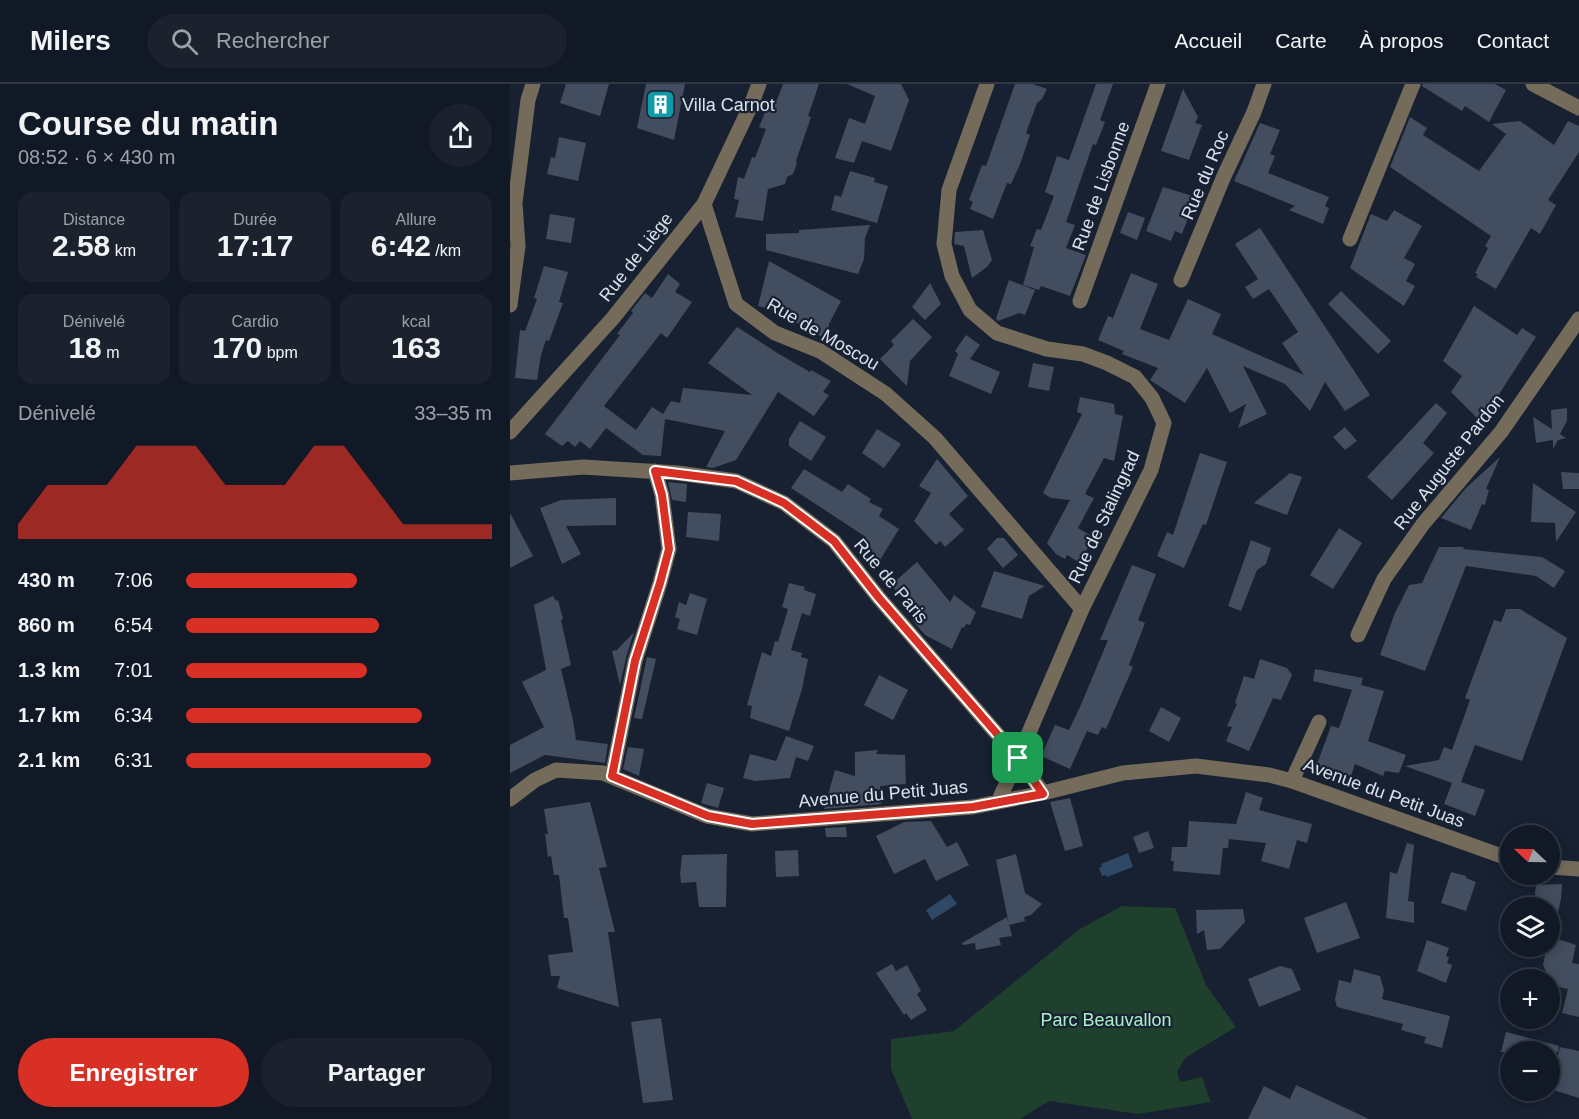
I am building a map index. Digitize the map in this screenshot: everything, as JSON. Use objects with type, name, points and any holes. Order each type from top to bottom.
[{"type":"street","points":[[510,305],[518,246],[512,206],[528,100],[533,84]]},
{"type":"street","name":"Rue de Liège","points":[[510,432],[613,318],[704,204],[759,84]]},
{"type":"street","name":"Rue de Stalingrad","points":[[987,84],[949,190],[944,244],[952,276],[970,310],[997,333],[1047,349],[1083,354],[1135,376],[1152,398],[1164,423],[1151,470],[1082,609],[1018,758]]},
{"type":"street","name":"Rue de Lisbonne","points":[[1080,301],[1158,84]]},
{"type":"street","name":"Rue du Roc","points":[[1181,280],[1264,84]]},
{"type":"street","points":[[1350,239],[1413,84]]},
{"type":"street","points":[[1533,84],[1579,108]]},
{"type":"street","name":"Rue de Moscou","points":[[704,204],[736,304],[775,333],[820,351],[886,394],[935,438],[1082,609]]},
{"type":"street","name":"Rue Auguste Pardon","points":[[1358,635],[1384,579],[1423,524],[1501,432],[1579,318]]},
{"type":"street","name":"Rue de Paris","points":[[510,473],[583,467],[655,471],[736,481],[784,503],[834,541],[879,598],[1018,758]]},
{"type":"street","points":[[612,776],[635,661],[669,549],[662,495],[655,471]]},
{"type":"street","points":[[1292,781],[1319,722]]},
{"type":"street","points":[[1018,758],[1043,794]]},
{"type":"street","points":[[998,802],[1018,758]]},
{"type":"street","name":"Avenue du Petit Juas","points":[[510,799],[535,780],[556,770],[603,773],[708,816],[752,824],[973,807],[1043,794],[1123,773],[1196,766],[1269,775],[1292,781],[1500,855]]},
{"type":"street","points":[[1560,868],[1579,869]]},
{"type":"green space","name":"Parc Beauvallon","points":[[1122,906],[1175,908],[1206,985],[1236,1027],[1185,1058],[1177,1072],[1180,1082],[1202,1077],[1211,1102],[1138,1114],[1049,1101],[1020,1119],[912,1119],[891,1069],[891,1039],[954,1031],[1080,929]]},
{"type":"water","points":[[1128,853],[1133,867],[1107,877],[1102,876],[1099,868],[1101,864]]},
{"type":"water","points":[[950,894],[957,904],[932,920],[926,910]]},
{"type":"building","points":[[566,84],[609,84],[600,116],[560,103]]},
{"type":"building","name":"Villa Carnot","points":[[646,84],[685,84],[674,140],[637,128]]},
{"type":"building","points":[[783,84],[819,84],[808,116],[811,117],[797,163],[793,174],[787,177],[785,184],[768,189],[763,221],[735,217],[739,200],[734,199],[738,177],[744,179],[752,157],[755,158],[766,129],[759,127],[771,98],[777,100]]},
{"type":"building","points":[[847,84],[901,84],[909,100],[891,151],[862,141],[854,163],[835,158],[849,118],[865,124],[875,96]]},
{"type":"building","points":[[1015,84],[1033,84],[1047,89],[1037,103],[1026,133],[1030,135],[1020,164],[1011,184],[1007,183],[993,219],[970,209],[973,202],[969,200],[982,165],[986,166]]},
{"type":"building","points":[[1096,84],[1113,84],[1100,120],[1105,122],[1096,145],[1093,144],[1066,222],[1075,225],[1066,248],[1086,255],[1070,296],[1041,286],[1039,290],[1023,285],[1034,247],[1030,246],[1037,229],[1041,230],[1054,196],[1045,192],[1057,156],[1069,160]]},
{"type":"building","points":[[1423,84],[1495,84],[1506,90],[1489,122],[1465,106],[1462,111],[1422,86]]},
{"type":"building","points":[[1183,89],[1198,117],[1195,123],[1202,125],[1189,160],[1161,151]]},
{"type":"building","points":[[1410,117],[1427,128],[1423,135],[1479,171],[1506,134],[1492,124],[1520,121],[1554,145],[1568,121],[1579,126],[1579,152],[1548,200],[1556,205],[1540,234],[1531,228],[1496,289],[1476,277],[1478,274],[1475,273],[1488,248],[1485,246],[1491,236],[1390,167]]},
{"type":"building","points":[[1260,123],[1280,130],[1270,154],[1275,156],[1268,173],[1329,197],[1325,206],[1329,208],[1323,224],[1289,210],[1295,206],[1234,181]]},
{"type":"building","points":[[559,137],[586,143],[578,181],[547,174],[551,157],[555,158]]},
{"type":"building","points":[[850,171],[875,178],[874,182],[888,186],[877,223],[831,210],[835,195],[841,197]]},
{"type":"building","points":[[1163,187],[1196,197],[1182,234],[1175,231],[1171,241],[1146,231]]},
{"type":"building","points":[[1394,210],[1422,226],[1404,258],[1415,264],[1406,281],[1415,286],[1404,306],[1350,268],[1371,214],[1387,221]]},
{"type":"building","points":[[1128,212],[1145,218],[1137,240],[1120,233]]},
{"type":"building","points":[[550,214],[575,218],[571,243],[546,239]]},
{"type":"building","points":[[870,225],[865,238],[864,259],[858,274],[766,250],[766,234],[799,233],[799,230]]},
{"type":"building","points":[[1260,228],[1370,395],[1345,411],[1325,382],[1310,411],[1285,384],[1243,366],[1267,414],[1238,428],[1246,404],[1230,413],[1207,368],[1185,403],[1150,380],[1158,368],[1122,354],[1124,351],[1098,340],[1108,316],[1113,318],[1131,273],[1158,284],[1140,329],[1169,340],[1188,299],[1221,314],[1212,334],[1304,375],[1282,343],[1298,332],[1269,289],[1253,299],[1245,287],[1258,279],[1235,244]]},
{"type":"building","points":[[983,230],[992,260],[987,267],[972,278],[964,246],[954,244],[955,232]]},
{"type":"building","points":[[769,261],[841,301],[829,324],[828,331],[822,337],[795,322],[798,316],[758,306]]},
{"type":"building","points":[[544,266],[568,272],[559,302],[563,303],[549,341],[546,340],[537,380],[515,378],[520,330],[525,331],[537,299],[534,298]]},
{"type":"building","points":[[668,274],[680,284],[675,292],[692,302],[667,338],[661,333],[604,406],[636,430],[652,407],[663,414],[671,401],[680,403],[683,388],[752,395],[708,363],[737,327],[810,372],[811,370],[831,381],[823,392],[829,395],[814,416],[778,392],[736,460],[713,468],[706,467],[725,431],[665,419],[661,456],[643,455],[606,428],[590,449],[580,441],[575,447],[568,441],[562,446],[545,434],[620,335],[617,334],[633,313],[631,311],[645,293],[652,298]]},
{"type":"building","points":[[1009,280],[1035,290],[1025,315],[1019,313],[998,321],[996,319]]},
{"type":"building","points":[[930,283],[941,304],[925,320],[912,307]]},
{"type":"building","points":[[1341,291],[1391,341],[1378,354],[1328,304]]},
{"type":"building","points":[[1474,306],[1517,335],[1522,328],[1536,337],[1481,422],[1451,392],[1462,376],[1443,361]]},
{"type":"building","points":[[913,319],[932,337],[910,361],[907,386],[880,359],[894,345],[891,341]]},
{"type":"building","points":[[966,335],[980,345],[970,359],[1000,372],[991,394],[949,376],[958,354],[955,351]]},
{"type":"building","points":[[1033,363],[1054,367],[1049,391],[1028,387]]},
{"type":"building","points":[[1080,397],[1114,404],[1115,414],[1123,416],[1114,461],[1104,458],[1085,494],[1094,498],[1078,528],[1090,535],[1085,543],[1089,545],[1080,563],[1067,555],[1065,559],[1056,554],[1047,543],[1070,500],[1051,498],[1043,493],[1082,414],[1077,412]]},
{"type":"building","points":[[1436,403],[1447,413],[1423,443],[1434,453],[1392,500],[1367,477]]},
{"type":"building","points":[[1567,408],[1567,421],[1560,434],[1566,438],[1558,440],[1553,449],[1553,440],[1536,443],[1533,417],[1552,429],[1551,410]]},
{"type":"building","points":[[800,421],[826,437],[811,461],[789,446],[789,439]]},
{"type":"building","points":[[1345,427],[1357,441],[1345,450],[1333,437]]},
{"type":"building","points":[[877,429],[901,444],[884,468],[862,453]]},
{"type":"building","points":[[1200,453],[1227,462],[1206,525],[1203,524],[1184,568],[1157,556],[1167,532],[1173,535]]},
{"type":"building","points":[[1500,457],[1486,489],[1489,490],[1485,505],[1482,504],[1471,530],[1441,518],[1466,488]]},
{"type":"building","points":[[937,459],[968,496],[949,514],[964,530],[945,547],[940,541],[936,545],[914,521],[931,493],[919,486]]},
{"type":"building","points":[[804,469],[842,492],[848,484],[871,499],[869,502],[883,509],[879,516],[899,529],[880,560],[860,547],[866,537],[791,488]]},
{"type":"building","points":[[1561,472],[1579,473],[1579,489],[1563,489]]},
{"type":"building","points":[[1290,473],[1302,477],[1287,515],[1254,503]]},
{"type":"building","points":[[668,482],[687,484],[686,502],[672,500]]},
{"type":"building","points":[[1533,483],[1576,512],[1556,542],[1555,523],[1531,522]]},
{"type":"building","points":[[616,498],[616,525],[566,526],[581,554],[562,564],[540,508],[561,500]]},
{"type":"building","points":[[688,512],[721,514],[719,541],[686,537]]},
{"type":"building","points":[[510,513],[533,556],[510,568]]},
{"type":"building","points":[[1339,528],[1362,543],[1333,589],[1310,575]]},
{"type":"building","points":[[997,538],[1004,538],[1018,555],[1003,568],[987,549]]},
{"type":"building","points":[[1251,540],[1271,548],[1266,564],[1257,570],[1241,611],[1228,606]]},
{"type":"building","points":[[1439,547],[1464,547],[1463,549],[1542,557],[1565,571],[1554,588],[1536,576],[1466,566],[1425,671],[1380,655],[1394,615],[1409,585],[1422,583]]},
{"type":"building","points":[[917,562],[950,602],[954,595],[976,612],[970,625],[966,624],[964,628],[962,627],[952,649],[925,635],[913,621],[918,617],[891,585]]},
{"type":"building","points":[[1132,565],[1156,574],[1138,620],[1145,623],[1129,665],[1133,667],[1106,729],[1102,727],[1098,735],[1087,731],[1070,769],[1041,756],[1055,725],[1069,730],[1080,707],[1108,640],[1100,640]]},
{"type":"building","points":[[994,571],[1045,586],[1029,596],[1022,619],[981,607]]},
{"type":"building","points":[[789,583],[805,587],[804,590],[816,594],[810,616],[802,613],[791,650],[802,653],[801,657],[808,659],[802,689],[789,731],[750,718],[752,706],[747,705],[762,652],[771,656],[775,641],[778,642],[788,609],[782,607]]},
{"type":"building","points":[[690,593],[707,599],[697,635],[677,629],[680,619],[675,617],[679,602],[686,605]]},
{"type":"building","points":[[553,596],[556,601],[558,600],[563,619],[561,620],[571,665],[561,669],[576,740],[608,744],[605,763],[545,755],[510,773],[510,745],[544,727],[522,682],[546,670],[534,605]]},
{"type":"building","points":[[1506,609],[1520,609],[1567,638],[1522,761],[1475,745],[1461,782],[1485,790],[1475,816],[1444,804],[1452,783],[1405,766],[1439,760],[1444,747],[1452,750],[1470,700],[1465,698],[1494,620],[1501,622]]},
{"type":"building","points":[[634,632],[620,685],[612,651],[617,650]]},
{"type":"building","points":[[647,657],[656,659],[642,719],[634,718]]},
{"type":"building","points":[[1260,659],[1287,668],[1292,675],[1281,700],[1273,698],[1249,751],[1226,741],[1232,727],[1227,726],[1237,704],[1235,703],[1244,676],[1254,679]]},
{"type":"building","points":[[1315,669],[1363,678],[1361,685],[1384,691],[1368,741],[1406,755],[1399,773],[1385,771],[1383,776],[1355,764],[1349,782],[1323,775],[1317,764],[1331,726],[1339,728],[1352,690],[1313,681]]},
{"type":"building","points":[[879,675],[908,690],[893,720],[864,705]]},
{"type":"building","points":[[1161,707],[1181,718],[1169,742],[1149,731]]},
{"type":"building","points":[[786,736],[814,746],[808,761],[796,757],[790,778],[755,781],[743,778],[750,754],[776,761]]},
{"type":"building","points":[[628,747],[644,749],[639,776],[623,769]]},
{"type":"building","points":[[878,750],[876,754],[905,755],[906,784],[880,786],[881,804],[824,809],[835,770],[855,776],[855,752]]},
{"type":"building","points":[[707,783],[724,788],[718,808],[701,803]]},
{"type":"building","points":[[1246,792],[1263,798],[1259,810],[1312,824],[1307,843],[1297,840],[1289,869],[1261,861],[1266,843],[1229,839],[1228,848],[1223,848],[1220,875],[1173,871],[1172,847],[1187,847],[1189,821],[1236,824]]},
{"type":"building","points":[[1070,798],[1083,846],[1065,851],[1050,802]]},
{"type":"building","points":[[590,802],[607,867],[599,868],[615,932],[608,932],[619,1007],[557,988],[560,976],[551,976],[548,955],[573,952],[568,918],[564,918],[559,875],[554,875],[551,856],[548,857],[545,834],[548,834],[544,809]]},
{"type":"building","points":[[931,821],[947,847],[957,842],[969,865],[936,881],[925,859],[894,874],[876,836],[904,822]]},
{"type":"building","points":[[846,827],[847,837],[826,837],[825,828]]},
{"type":"building","points":[[1148,831],[1154,848],[1139,853],[1133,837]]},
{"type":"building","points":[[1407,843],[1414,845],[1408,901],[1414,902],[1414,923],[1386,918],[1390,872],[1397,874]]},
{"type":"building","points":[[798,850],[799,876],[776,877],[775,851]]},
{"type":"building","points":[[727,854],[726,907],[699,907],[696,882],[681,883],[682,855]]},
{"type":"building","points":[[1016,854],[1025,893],[1042,904],[1031,915],[1024,917],[1025,921],[1009,925],[996,860]]},
{"type":"building","points":[[1451,872],[1466,876],[1476,882],[1466,911],[1441,903]]},
{"type":"building","points":[[1562,884],[1560,903],[1560,897],[1535,897],[1536,885]]},
{"type":"building","points":[[1346,902],[1360,938],[1317,953],[1304,918]]},
{"type":"building","points":[[1243,909],[1245,922],[1220,949],[1207,950],[1204,930],[1197,934],[1196,910]]},
{"type":"building","points":[[1007,917],[1012,936],[999,938],[1001,945],[976,950],[975,943],[963,945],[962,943]]},
{"type":"building","points":[[1427,940],[1449,948],[1446,956],[1449,957],[1447,963],[1452,965],[1446,983],[1417,971]]},
{"type":"building","points":[[1560,940],[1576,945],[1572,963],[1579,964],[1579,1017],[1562,1013],[1568,989],[1560,987],[1560,969],[1545,969],[1543,965],[1545,957],[1560,957]]},
{"type":"building","points":[[892,964],[896,971],[907,965],[921,991],[917,994],[927,1010],[911,1020],[906,1013],[904,1015],[876,973]]},
{"type":"building","points":[[1280,966],[1292,969],[1301,990],[1259,1007],[1248,979]]},
{"type":"building","points":[[1354,969],[1380,976],[1384,990],[1382,999],[1450,1016],[1442,1048],[1424,1043],[1426,1037],[1401,1030],[1403,1024],[1337,1007],[1335,1000],[1339,980],[1351,983]]},
{"type":"building","points":[[661,1018],[673,1100],[643,1103],[631,1022]]},
{"type":"building","points":[[1506,1032],[1540,1041],[1504,1041]]},
{"type":"building","points":[[1560,1047],[1579,1051],[1579,1098],[1560,1092]]},
{"type":"building","points":[[1296,1085],[1369,1119],[1248,1119],[1264,1086],[1290,1099]]},
{"type":"place","name":"Villa Carnot","points":[[661,105]]},
{"type":"route","points":[[655,471],[736,481],[784,503],[834,541],[879,598],[1018,758],[1043,794],[973,807],[752,824],[708,816],[612,776],[635,661],[669,549],[662,495],[655,471]]}]
